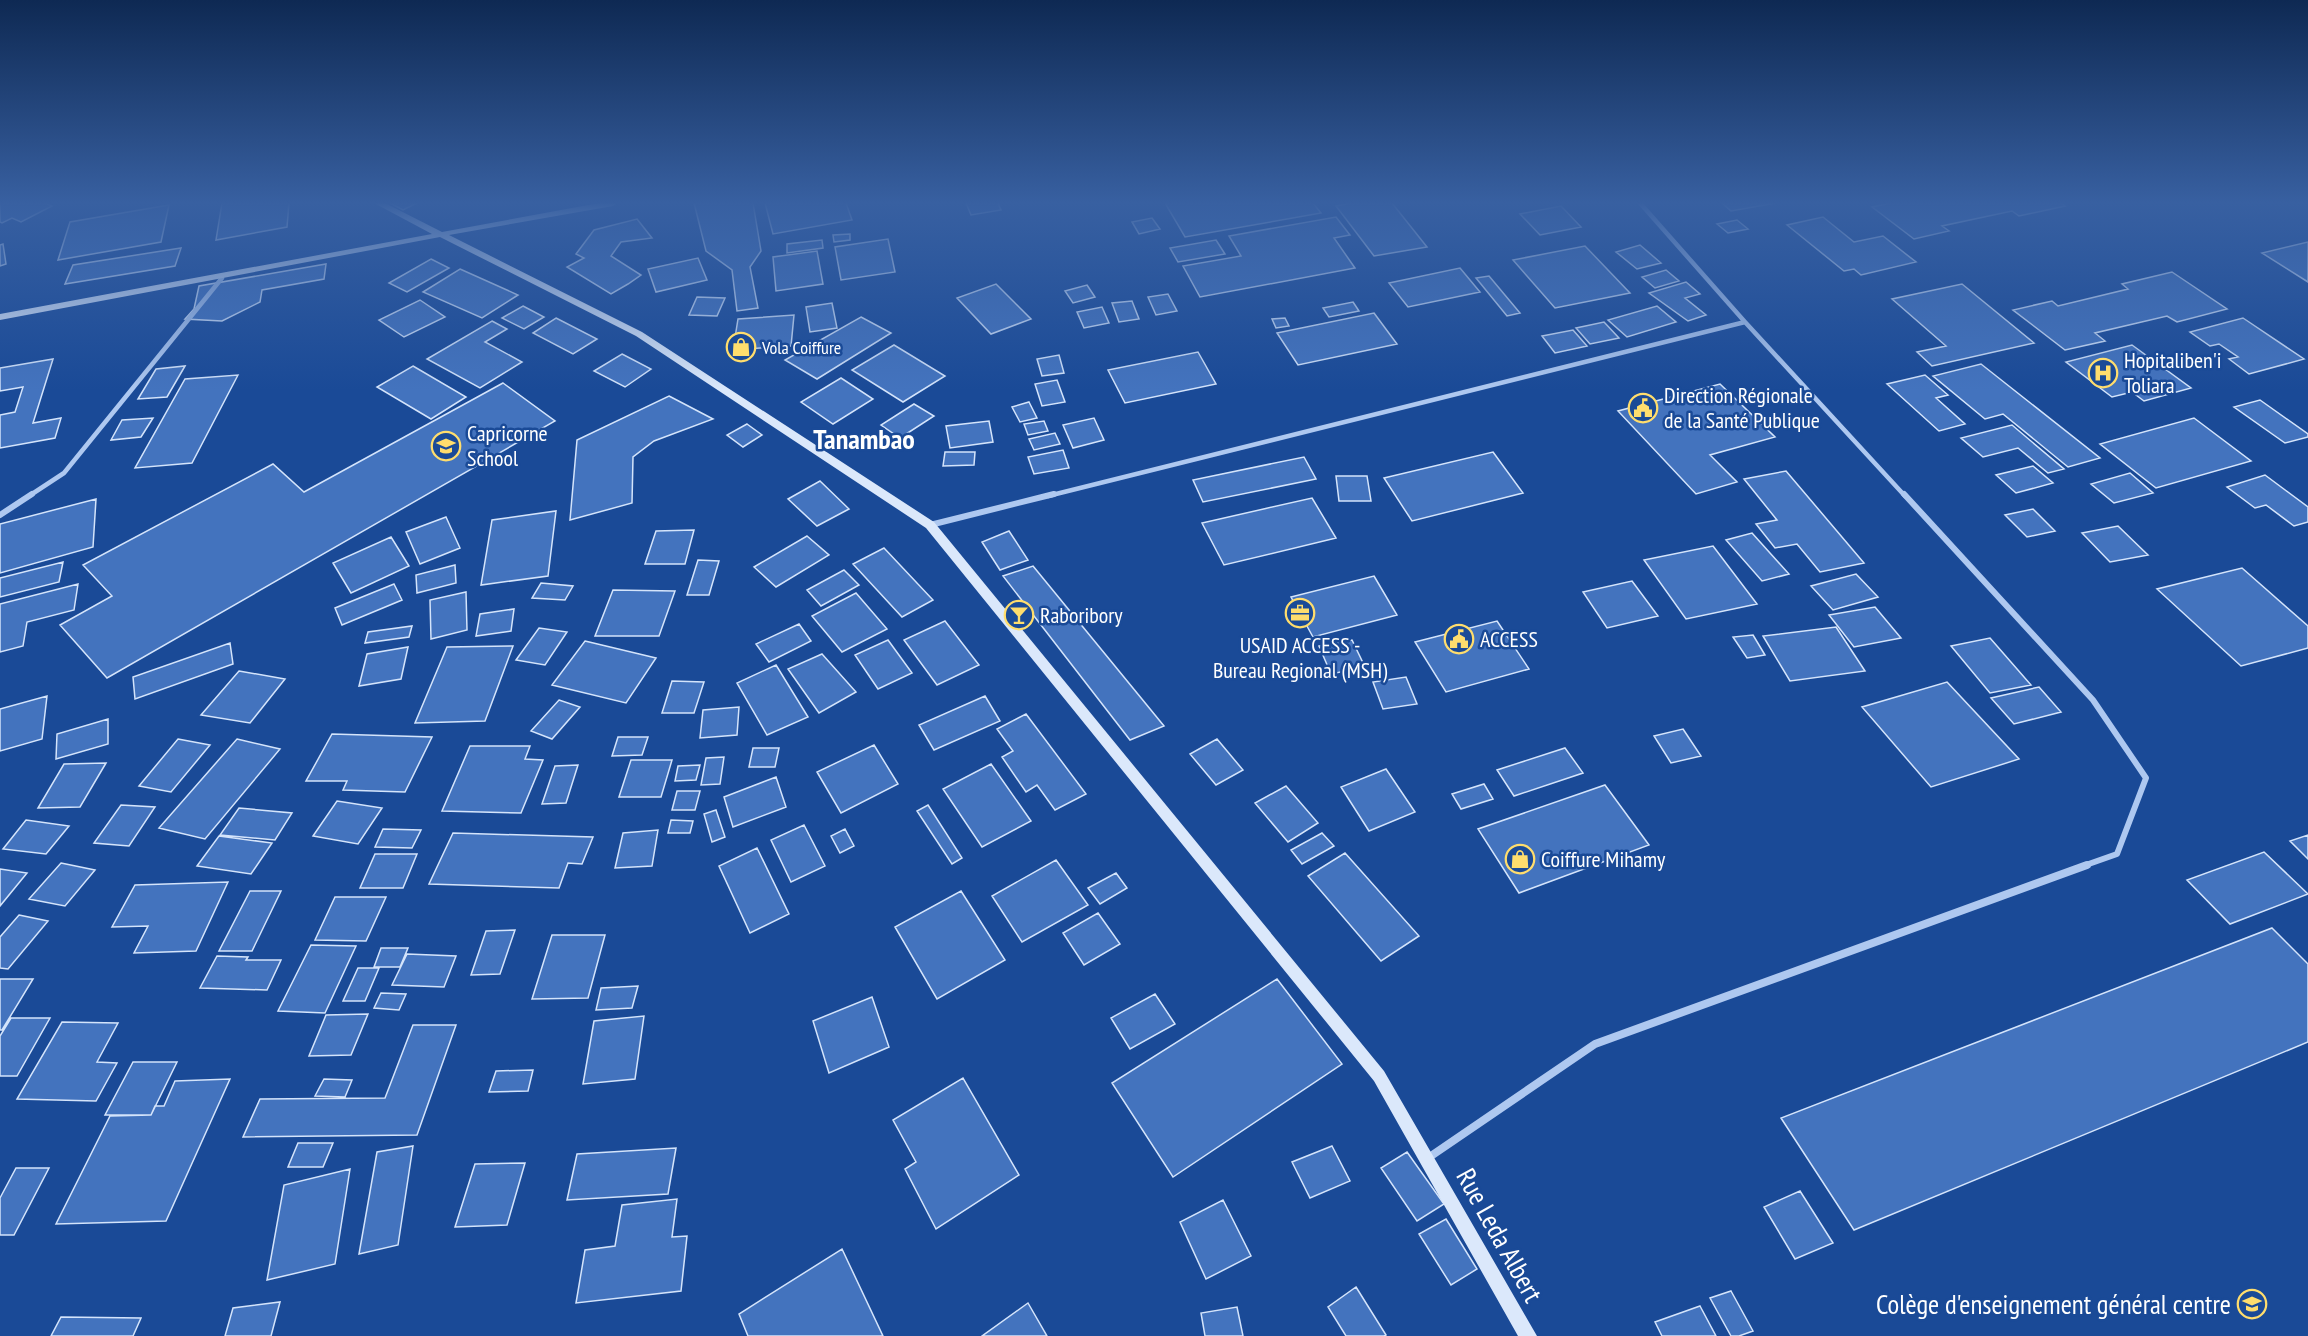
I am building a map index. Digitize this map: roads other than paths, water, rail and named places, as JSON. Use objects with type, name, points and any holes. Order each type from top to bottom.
[{"type":"street","points":[[0,317],[284,265]]},
{"type":"street","name":"Rue Leda Albert","points":[[501,265],[639,334],[930,525],[1379,1076],[1528,1336]]},
{"type":"street","points":[[1428,1158],[1595,1044],[2117,854],[2146,778],[2093,700],[1695,265]]},
{"type":"street","points":[[0,515],[64,473],[222,278]]},
{"type":"street","points":[[930,525],[1745,322]]},
{"type":"place","name":"Vola Coiffure","points":[[741,347]]},
{"type":"place","name":"Hopitaliben'i Toliara","points":[[2103,373]]},
{"type":"place","name":"Direction Régionale de la Santé Publique","points":[[1643,408]]},
{"type":"place","name":"Capricorne School","points":[[446,446]]},
{"type":"place","name":"USAID ACCESS - Bureau Regional (MSH)","points":[[1300,613]]},
{"type":"place","name":"Raboribory","points":[[1019,615]]},
{"type":"place","name":"ACCESS","points":[[1459,639]]},
{"type":"place","name":"Coiffure Mihamy","points":[[1520,859]]},
{"type":"place","name":"Colège d'enseignement général centre","points":[[2252,1304]]},
{"type":"district","name":"Tanambao","points":[[864,438]]}]
